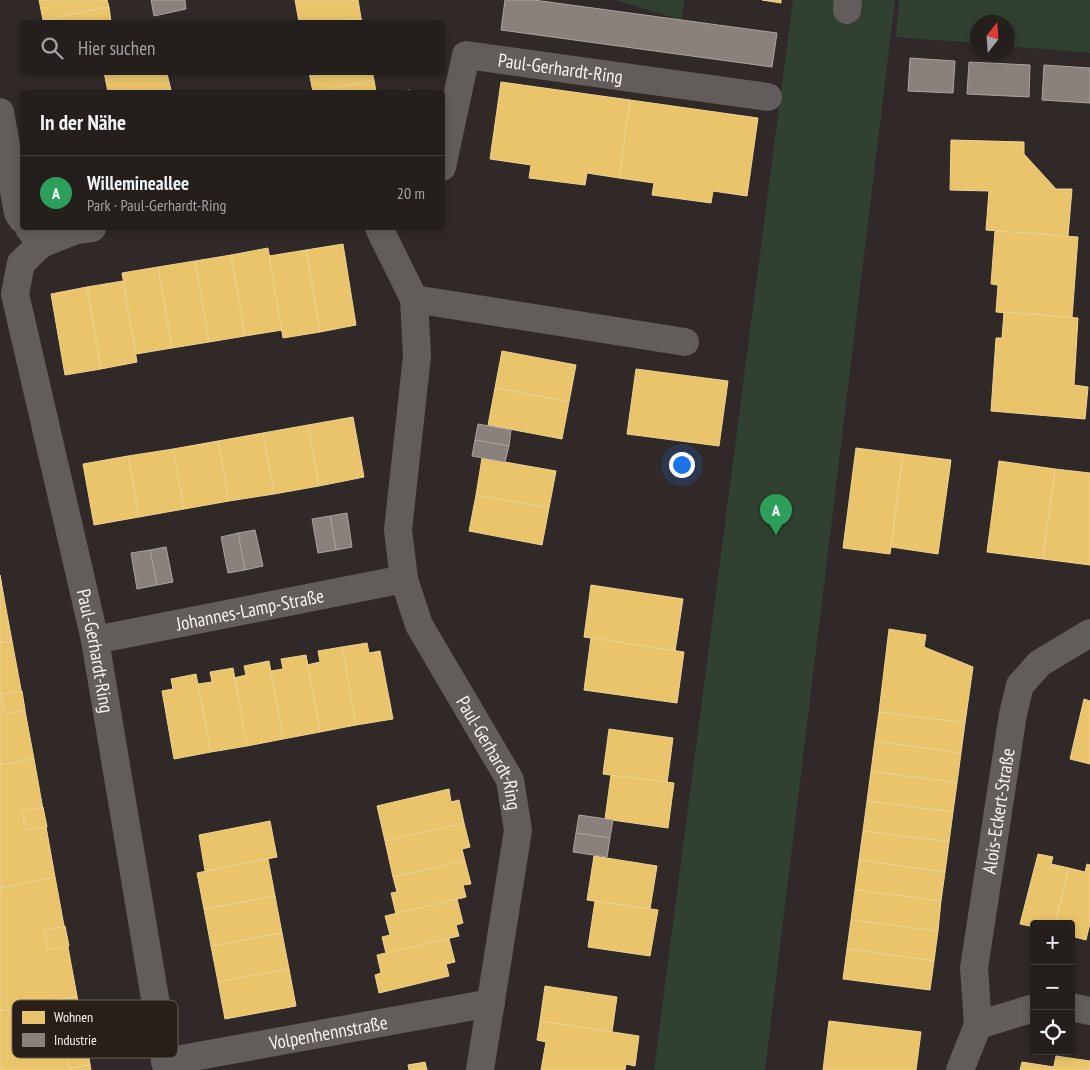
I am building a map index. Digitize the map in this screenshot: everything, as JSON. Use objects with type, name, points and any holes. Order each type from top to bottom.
[{"type":"street","name":"Paul-Gerhardt-Ring","points":[[445,153],[466,55],[768,98]]},
{"type":"street","points":[[0,112],[20,216]]},
{"type":"street","name":"Paul-Gerhardt-Ring","points":[[76,230],[35,236],[21,263],[15,294],[95,640],[155,1000]]},
{"type":"street","name":"Paul-Gerhardt-Ring","points":[[380,230],[414,299],[417,356],[398,530],[404,579],[419,625],[510,780],[518,830],[480,1070]]},
{"type":"street","points":[[414,299],[685,342]]},
{"type":"street","name":"Johannes-Lamp-Straße","points":[[95,640],[404,579]]},
{"type":"street","name":"Alois-Eckert-Straße","points":[[978,1025],[974,968],[1013,714],[1020,685],[1040,663],[1090,633]]},
{"type":"street","name":"Volpenhennstraße","points":[[166,1066],[491,1003]]},
{"type":"street","points":[[1075,1008],[1090,1010]]},
{"type":"street","points":[[960,1070],[978,1025],[1030,1009]]},
{"type":"green space","points":[[616,0],[685,0],[681,20]]},
{"type":"green space","points":[[793,0],[895,0],[765,1070],[654,1070]]},
{"type":"green space","points":[[899,0],[1090,0],[1090,53],[1015,47],[1015,15],[970,15],[970,42],[896,37]]},
{"type":"building: Wohnen","points":[[39,0],[107,0],[109,7],[43,20]]},
{"type":"building: Wohnen","points":[[295,0],[358,0],[361,18],[348,20],[299,20]]},
{"type":"building: Wohnen","points":[[762,0],[781,0],[781,3]]},
{"type":"building: Wohnen","points":[[109,7],[111,20],[43,20]]},
{"type":"building: Wohnen","points":[[105,75],[167,75],[171,90],[108,90]]},
{"type":"building: Wohnen","points":[[310,75],[373,75],[374,80],[323,90],[313,90]]},
{"type":"building: Wohnen","points":[[374,80],[376,90],[323,90]]},
{"type":"building: Wohnen","points":[[501,82],[630,100],[619,178],[587,173],[585,185],[529,178],[531,165],[490,159]]},
{"type":"building: Wohnen","points":[[630,100],[758,118],[747,196],[713,191],[711,203],[652,195],[654,183],[619,178]]},
{"type":"building: Wohnen","points":[[951,140],[1024,142],[1024,154],[1056,189],[1072,189],[1068,236],[986,230],[989,191],[950,190]]},
{"type":"building: Wohnen","points":[[995,231],[1078,237],[1072,318],[996,312],[998,285],[991,284]]},
{"type":"building: Wohnen","points":[[343,244],[356,325],[320,332],[306,250]]},
{"type":"building: Wohnen","points":[[268,248],[282,330],[245,336],[231,255]]},
{"type":"building: Wohnen","points":[[306,250],[320,332],[283,338],[269,256]]},
{"type":"building: Wohnen","points":[[231,255],[245,336],[209,342],[195,261]]},
{"type":"building: Wohnen","points":[[195,261],[209,342],[172,348],[158,267]]},
{"type":"building: Wohnen","points":[[158,267],[172,348],[136,354],[122,273]]},
{"type":"building: Wohnen","points":[[123,281],[137,362],[101,369],[87,287]]},
{"type":"building: Wohnen","points":[[87,287],[101,369],[65,375],[51,294]]},
{"type":"building: Wohnen","points":[[1004,312],[1078,318],[1074,385],[1088,387],[1085,419],[991,411],[996,338],[1002,338]]},
{"type":"building: Wohnen","points":[[502,351],[576,365],[569,402],[495,388]]},
{"type":"building: Wohnen","points":[[636,369],[728,381],[719,446],[627,434]]},
{"type":"building: Wohnen","points":[[495,388],[569,402],[562,439],[488,425]]},
{"type":"building: Wohnen","points":[[353,417],[364,477],[319,486],[308,425]]},
{"type":"building: Wohnen","points":[[308,425],[319,486],[274,494],[263,433]]},
{"type":"building: Wohnen","points":[[263,433],[274,494],[229,501],[218,441]]},
{"type":"building: Wohnen","points":[[218,441],[229,501],[184,509],[173,449]]},
{"type":"building: Wohnen","points":[[856,448],[903,454],[890,554],[843,548]]},
{"type":"building: Wohnen","points":[[173,449],[184,509],[139,517],[128,456]]},
{"type":"building: Wohnen","points":[[903,454],[951,460],[938,554],[891,547]]},
{"type":"building: Wohnen","points":[[128,456],[139,517],[94,525],[83,464]]},
{"type":"building: Wohnen","points":[[482,458],[556,471],[549,508],[476,495]]},
{"type":"building: Wohnen","points":[[999,461],[1055,469],[1043,559],[987,552]]},
{"type":"building: Wohnen","points":[[1055,469],[1090,473],[1090,565],[1043,559]]},
{"type":"building: Wohnen","points":[[476,495],[549,508],[542,545],[469,531]]},
{"type":"building: Wohnen","points":[[0,575],[3,594],[0,595]]},
{"type":"building: Wohnen","points":[[0,576],[12,641],[0,643]]},
{"type":"building: Wohnen","points":[[591,585],[683,599],[675,651],[584,637]]},
{"type":"building: Wohnen","points":[[889,629],[926,635],[924,647],[973,667],[965,723],[879,712]]},
{"type":"building: Wohnen","points":[[591,638],[684,652],[677,703],[584,690]]},
{"type":"building: Wohnen","points":[[12,641],[34,759],[0,765],[0,643]]},
{"type":"building: Wohnen","points":[[367,643],[369,653],[380,651],[393,719],[356,725],[342,647]]},
{"type":"building: Wohnen","points":[[342,647],[356,725],[320,732],[307,665],[320,662],[318,651]]},
{"type":"building: Wohnen","points":[[306,655],[320,732],[283,739],[271,671],[283,669],[281,659]]},
{"type":"building: Wohnen","points":[[269,661],[283,739],[247,746],[234,678],[246,675],[244,666]]},
{"type":"building: Wohnen","points":[[233,668],[247,746],[211,752],[198,684],[212,682],[210,672]]},
{"type":"building: Wohnen","points":[[196,674],[211,752],[174,759],[162,691],[173,689],[171,679]]},
{"type":"building: Wohnen","points":[[22,691],[25,710],[5,714],[1,694]]},
{"type":"building: Wohnen","points":[[1084,699],[1090,701],[1090,764],[1070,759]]},
{"type":"building: Wohnen","points":[[879,712],[965,723],[961,753],[875,741]]},
{"type":"building: Wohnen","points":[[609,729],[673,738],[667,783],[603,774]]},
{"type":"building: Wohnen","points":[[875,741],[961,753],[957,783],[871,771]]},
{"type":"building: Wohnen","points":[[34,759],[55,877],[0,888],[0,765]]},
{"type":"building: Wohnen","points":[[871,771],[957,783],[953,812],[867,801]]},
{"type":"building: Wohnen","points":[[611,775],[674,783],[668,828],[605,819]]},
{"type":"building: Wohnen","points":[[449,789],[451,802],[459,800],[464,823],[385,841],[377,806]]},
{"type":"building: Wohnen","points":[[867,801],[953,812],[949,842],[863,831]]},
{"type":"building: Wohnen","points":[[43,807],[47,827],[26,830],[22,811]]},
{"type":"building: Wohnen","points":[[270,821],[277,857],[205,871],[199,835]]},
{"type":"building: Wohnen","points":[[464,823],[470,847],[462,849],[465,861],[393,877],[385,841]]},
{"type":"building: Wohnen","points":[[863,831],[949,842],[945,872],[859,860]]},
{"type":"building: Wohnen","points":[[1038,854],[1053,857],[1051,864],[1069,868],[1056,920],[1030,920],[1030,926],[1020,924]]},
{"type":"building: Wohnen","points":[[594,856],[657,866],[650,909],[587,900]]},
{"type":"building: Wohnen","points":[[268,859],[275,896],[204,909],[197,873]]},
{"type":"building: Wohnen","points":[[859,860],[945,872],[941,901],[855,890]]},
{"type":"building: Wohnen","points":[[465,861],[471,884],[463,885],[466,897],[396,914],[391,893],[397,892],[393,877]]},
{"type":"building: Wohnen","points":[[1087,864],[1090,865],[1090,923],[1086,940],[1075,937],[1075,920],[1056,920],[1069,868],[1085,872]]},
{"type":"building: Wohnen","points":[[55,877],[77,996],[56,1000],[12,1000],[12,1009],[0,1011],[0,888]]},
{"type":"building: Wohnen","points":[[855,890],[941,901],[938,931],[851,920]]},
{"type":"building: Wohnen","points":[[275,896],[282,933],[211,946],[204,909]]},
{"type":"building: Wohnen","points":[[457,899],[463,923],[456,925],[459,936],[386,953],[382,937],[390,935],[385,916]]},
{"type":"building: Wohnen","points":[[595,901],[658,910],[650,956],[588,947]]},
{"type":"building: Wohnen","points":[[851,920],[938,931],[934,961],[847,949]]},
{"type":"building: Wohnen","points":[[65,926],[69,946],[48,950],[44,930]]},
{"type":"building: Wohnen","points":[[282,933],[289,969],[218,982],[211,946]]},
{"type":"building: Wohnen","points":[[449,939],[455,962],[446,964],[449,976],[379,993],[375,975],[381,973],[377,955]]},
{"type":"building: Wohnen","points":[[847,949],[934,961],[930,990],[843,979]]},
{"type":"building: Wohnen","points":[[289,969],[296,1006],[225,1019],[218,982]]},
{"type":"building: Wohnen","points":[[545,986],[617,997],[612,1032],[540,1021]]},
{"type":"building: Wohnen","points":[[77,996],[78,1000],[56,1000]]},
{"type":"building: Wohnen","points":[[12,1009],[12,1058],[89,1058],[91,1070],[0,1070],[0,1011]]},
{"type":"building: Wohnen","points":[[540,1021],[639,1036],[635,1066],[626,1064],[625,1070],[541,1070],[546,1042],[537,1040]]},
{"type":"building: Wohnen","points":[[829,1021],[921,1032],[916,1070],[823,1070]]},
{"type":"building: Wohnen","points":[[1056,1056],[1090,1061],[1090,1070],[1053,1070]]},
{"type":"building: Wohnen","points":[[68,1058],[89,1058],[90,1065],[69,1068]]},
{"type":"building: Wohnen","points":[[425,1062],[427,1070],[409,1070],[408,1065]]},
{"type":"building: Wohnen","points":[[1022,1062],[1054,1067],[1053,1070],[1020,1070]]},
{"type":"building: Industrie","points":[[151,0],[185,0],[186,9],[154,16]]},
{"type":"building: Industrie","points":[[505,0],[534,0],[777,33],[772,67],[501,30]]},
{"type":"building: Industrie","points":[[910,58],[955,61],[953,93],[908,91]]},
{"type":"building: Industrie","points":[[969,62],[1030,65],[1029,97],[967,94]]},
{"type":"building: Industrie","points":[[1044,65],[1090,68],[1090,103],[1042,100]]},
{"type":"building: Industrie","points":[[478,424],[511,430],[509,446],[475,440]]},
{"type":"building: Industrie","points":[[475,440],[509,446],[505,462],[472,456]]},
{"type":"building: Industrie","points":[[347,513],[352,547],[336,550],[330,516]]},
{"type":"building: Industrie","points":[[330,516],[336,550],[318,553],[312,519]]},
{"type":"building: Industrie","points":[[255,530],[263,566],[245,570],[238,533]]},
{"type":"building: Industrie","points":[[238,533],[245,570],[228,573],[221,537]]},
{"type":"building: Industrie","points":[[166,547],[173,582],[157,585],[150,550]]},
{"type":"building: Industrie","points":[[150,550],[157,585],[137,589],[131,553]]},
{"type":"building: Industrie","points":[[579,815],[613,820],[610,838],[576,833]]},
{"type":"building: Industrie","points":[[576,833],[610,838],[607,857],[573,852]]},
{"type":"place","name":"Willemineallee","points":[[776,535]]}]
